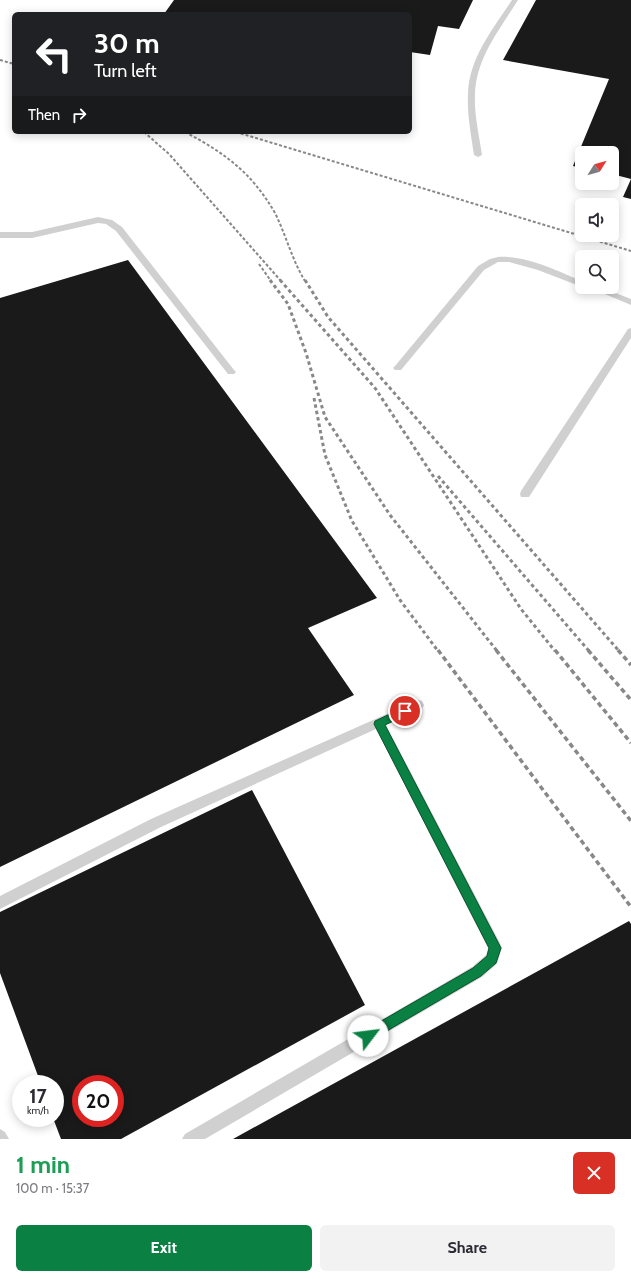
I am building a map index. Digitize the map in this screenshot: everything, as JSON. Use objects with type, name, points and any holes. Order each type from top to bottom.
[{"type":"lane","points":[[478,156],[472,85],[478,62],[515,0]]},
{"type":"lane","points":[[0,235],[32,235],[85,222],[98,220],[109,222],[119,229],[231,372]]},
{"type":"lane","points":[[398,368],[481,268],[492,261],[502,259],[517,262],[575,282]]},
{"type":"lane","points":[[610,294],[631,302]]},
{"type":"lane","points":[[525,494],[631,331]]},
{"type":"lane","points":[[0,902],[156,824],[418,705]]},
{"type":"lane","points":[[190,1139],[477,972],[492,959],[495,948],[379,724]]},
{"type":"building","points":[[174,0],[473,0],[459,29],[438,26],[430,55],[412,52],[412,12],[165,12]]},
{"type":"building","points":[[536,0],[631,0],[631,179],[619,176],[619,146],[581,146],[609,79],[503,60]]},
{"type":"building","points":[[631,179],[631,199],[623,197]]},
{"type":"building","points":[[128,260],[377,598],[308,628],[354,695],[0,867],[0,298]]},
{"type":"building","points":[[252,790],[365,1005],[121,1139],[61,1139],[56,1127],[64,1127],[64,1075],[38,1075],[0,973],[0,912]]},
{"type":"building","points":[[629,921],[631,924],[631,1139],[233,1139]]},
{"type":"railway","points":[[0,60],[12,63]]},
{"type":"railway","points":[[146,134],[169,154],[281,281]]},
{"type":"railway","points":[[188,134],[225,156],[257,186],[275,213],[296,265],[305,281]]},
{"type":"railway","points":[[243,134],[631,251]]},
{"type":"railway","points":[[259,264],[271,281]]},
{"type":"railway","points":[[270,280],[288,304],[306,353],[325,417],[390,515],[497,651]]},
{"type":"railway","points":[[280,280],[375,388],[521,609],[555,651]]},
{"type":"railway","points":[[305,280],[328,317],[619,651]]},
{"type":"railway","points":[[314,398],[325,455],[352,521],[400,600],[438,651]]},
{"type":"railway","points":[[438,476],[589,651]]},
{"type":"railway","points":[[438,650],[631,907]]},
{"type":"railway","points":[[496,650],[631,821]]},
{"type":"railway","points":[[555,650],[631,743]]},
{"type":"railway","points":[[588,650],[631,700]]},
{"type":"railway","points":[[618,650],[631,665]]},
{"type":"route","points":[[368,1036],[477,972],[492,959],[495,948],[379,724],[405,711]]}]
